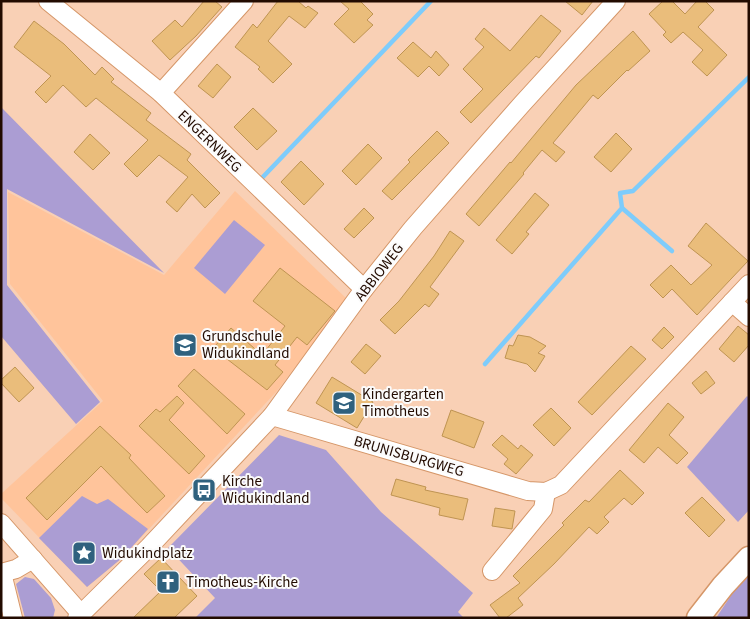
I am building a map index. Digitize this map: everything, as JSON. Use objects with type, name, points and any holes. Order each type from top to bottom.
[{"type":"main road","points":[[698,618],[749,558]]},
{"type":"street","name":"ENGERNWEG","points":[[48,1],[161,93],[364,289]]},
{"type":"street","points":[[161,93],[244,1]]},
{"type":"street","name":"ABBIOWEG","points":[[79,616],[149,547],[272,416],[364,289],[442,194],[616,1]]},
{"type":"street","points":[[492,571],[543,509],[546,492],[561,485],[749,284]]},
{"type":"street","points":[[732,302],[749,317]]},
{"type":"street","name":"BRUNISBURGWEG","points":[[272,416],[528,491],[546,492]]},
{"type":"street","points":[[1,523],[79,616]]},
{"type":"street","points":[[13,618],[1,573],[16,569],[33,559]]},
{"type":"shaded area","points":[[1,107],[164,273],[7,189],[7,285],[100,402],[76,424],[1,336]]},
{"type":"shaded area","name":"Grundschule Widukindland","points":[[235,191],[347,299],[277,391],[122,558],[87,587],[1,498],[1,494],[103,401],[10,284],[8,192],[164,275]]},
{"type":"shaded area","points":[[234,220],[265,245],[225,294],[194,268]]},
{"type":"shaded area","points":[[747,396],[749,398],[749,510],[738,522],[687,467]]},
{"type":"shaded area","points":[[279,435],[326,450],[381,512],[473,593],[458,612],[464,618],[195,618],[215,598],[168,548]]},
{"type":"shaded area","points":[[82,496],[97,504],[108,499],[148,529],[122,558],[87,587],[39,538]]},
{"type":"shaded area","points":[[749,575],[749,618],[716,618],[734,591]]},
{"type":"shaded area","points":[[25,577],[34,579],[51,598],[55,610],[53,618],[25,618],[16,584]]},
{"type":"building","points":[[204,1],[215,1],[222,7],[196,36],[170,60],[152,41],[175,20],[182,27]]},
{"type":"building","points":[[278,1],[298,1],[306,8],[308,6],[318,13],[305,28],[289,16],[268,41],[292,64],[273,83],[258,69],[260,67],[235,47],[253,24],[257,28]]},
{"type":"building","points":[[340,1],[360,1],[373,14],[367,20],[373,25],[354,43],[334,24],[349,9]]},
{"type":"building","points":[[565,1],[593,1],[582,15]]},
{"type":"building","points":[[663,1],[672,1],[685,14],[697,1],[705,1],[714,10],[698,27],[727,55],[707,76],[692,62],[703,50],[683,32],[671,43],[663,35],[666,32],[649,14]]},
{"type":"building","points":[[541,15],[561,31],[539,58],[536,56],[471,123],[460,112],[483,89],[463,69],[484,47],[475,39],[484,28],[510,51]]},
{"type":"building","points":[[34,21],[64,44],[95,75],[102,67],[114,79],[111,82],[151,113],[146,120],[191,154],[187,160],[220,193],[205,208],[192,194],[177,212],[166,202],[188,177],[159,155],[137,177],[124,164],[148,140],[96,98],[86,107],[63,85],[46,103],[35,92],[51,76],[14,47]]},
{"type":"building","points":[[633,31],[650,51],[627,70],[598,99],[593,95],[553,143],[565,152],[556,162],[542,150],[479,226],[466,214],[576,85]]},
{"type":"building","points":[[413,42],[431,58],[436,51],[449,65],[439,76],[429,66],[418,77],[397,58]]},
{"type":"building","points":[[217,64],[231,77],[213,98],[198,86]]},
{"type":"building","points":[[253,108],[277,131],[257,150],[234,127]]},
{"type":"building","points":[[437,131],[449,143],[392,200],[382,191],[410,162],[408,160]]},
{"type":"building","points":[[616,133],[632,149],[611,172],[594,157]]},
{"type":"building","points":[[90,134],[110,153],[93,170],[74,152]]},
{"type":"building","points":[[368,144],[382,158],[356,185],[342,171]]},
{"type":"building","points":[[301,161],[324,184],[304,205],[281,182]]},
{"type":"building","points":[[535,193],[549,205],[526,232],[529,234],[512,254],[496,240]]},
{"type":"building","points":[[364,208],[374,218],[354,238],[344,229]]},
{"type":"building","points":[[706,223],[748,261],[697,315],[672,289],[663,298],[650,285],[671,265],[691,285],[712,265],[688,246]]},
{"type":"building","points":[[450,231],[464,241],[430,287],[439,294],[429,307],[425,304],[395,334],[380,320],[399,301],[434,256]]},
{"type":"building","points":[[280,268],[335,311],[307,345],[297,337],[275,365],[283,372],[267,390],[227,359],[215,346],[231,328],[262,355],[285,326],[253,301]]},
{"type":"building","points":[[738,326],[749,335],[749,345],[734,362],[719,349]]},
{"type":"building","points":[[664,327],[674,337],[662,349],[652,340]]},
{"type":"building","points":[[518,335],[530,337],[546,346],[538,353],[545,356],[535,372],[527,364],[505,358],[509,345],[513,346]]},
{"type":"building","points":[[366,344],[381,356],[365,374],[351,362]]},
{"type":"building","points":[[631,346],[646,359],[592,415],[578,402]]},
{"type":"building","points":[[15,367],[34,388],[19,402],[1,383],[1,380]]},
{"type":"building","points":[[194,369],[245,414],[227,434],[178,386]]},
{"type":"building","points":[[706,371],[715,383],[701,394],[692,383]]},
{"type":"building","name":"Kindergarten Timotheus","points":[[332,377],[373,402],[357,428],[316,403]]},
{"type":"building","points":[[177,396],[184,403],[169,420],[205,456],[189,474],[139,426],[156,409],[160,412]]},
{"type":"building","points":[[668,403],[684,417],[669,435],[688,453],[677,464],[658,447],[644,463],[629,450]]},
{"type":"building","points":[[551,408],[571,428],[554,446],[533,425]]},
{"type":"building","points":[[451,410],[484,422],[474,448],[442,436]]},
{"type":"building","points":[[100,426],[131,455],[129,458],[165,496],[147,513],[101,466],[47,520],[26,498]]},
{"type":"building","points":[[502,435],[518,449],[521,445],[533,455],[516,474],[504,464],[508,459],[492,445]]},
{"type":"building","points":[[620,470],[644,493],[632,505],[624,498],[604,517],[609,522],[597,534],[589,527],[518,598],[523,605],[506,618],[500,618],[490,605],[520,583],[513,576],[564,525],[562,523],[585,500],[589,502]]},
{"type":"building","points":[[396,479],[426,487],[425,490],[468,499],[463,520],[439,515],[440,508],[391,495]]},
{"type":"building","points":[[702,497],[725,520],[709,537],[685,513]]},
{"type":"building","points":[[495,508],[515,511],[512,529],[492,526]]},
{"type":"building","name":"Timotheus-Kirche","points":[[161,558],[197,596],[174,618],[133,618],[161,591],[144,574]]},
{"type":"waterway","points":[[261,179],[431,1]]},
{"type":"waterway","points":[[485,364],[622,208],[620,193],[633,191],[749,77]]},
{"type":"waterway","points":[[622,208],[672,251]]},
{"type":"place","name":"Grundschule Widukindland","points":[[185,345]]},
{"type":"place","name":"Kindergarten Timotheus","points":[[344,403]]},
{"type":"place","name":"Kirche Widukindland","points":[[204,490]]},
{"type":"place","name":"Widukindplatz","points":[[84,553]]},
{"type":"place","name":"Timotheus-Kirche","points":[[168,582]]}]
